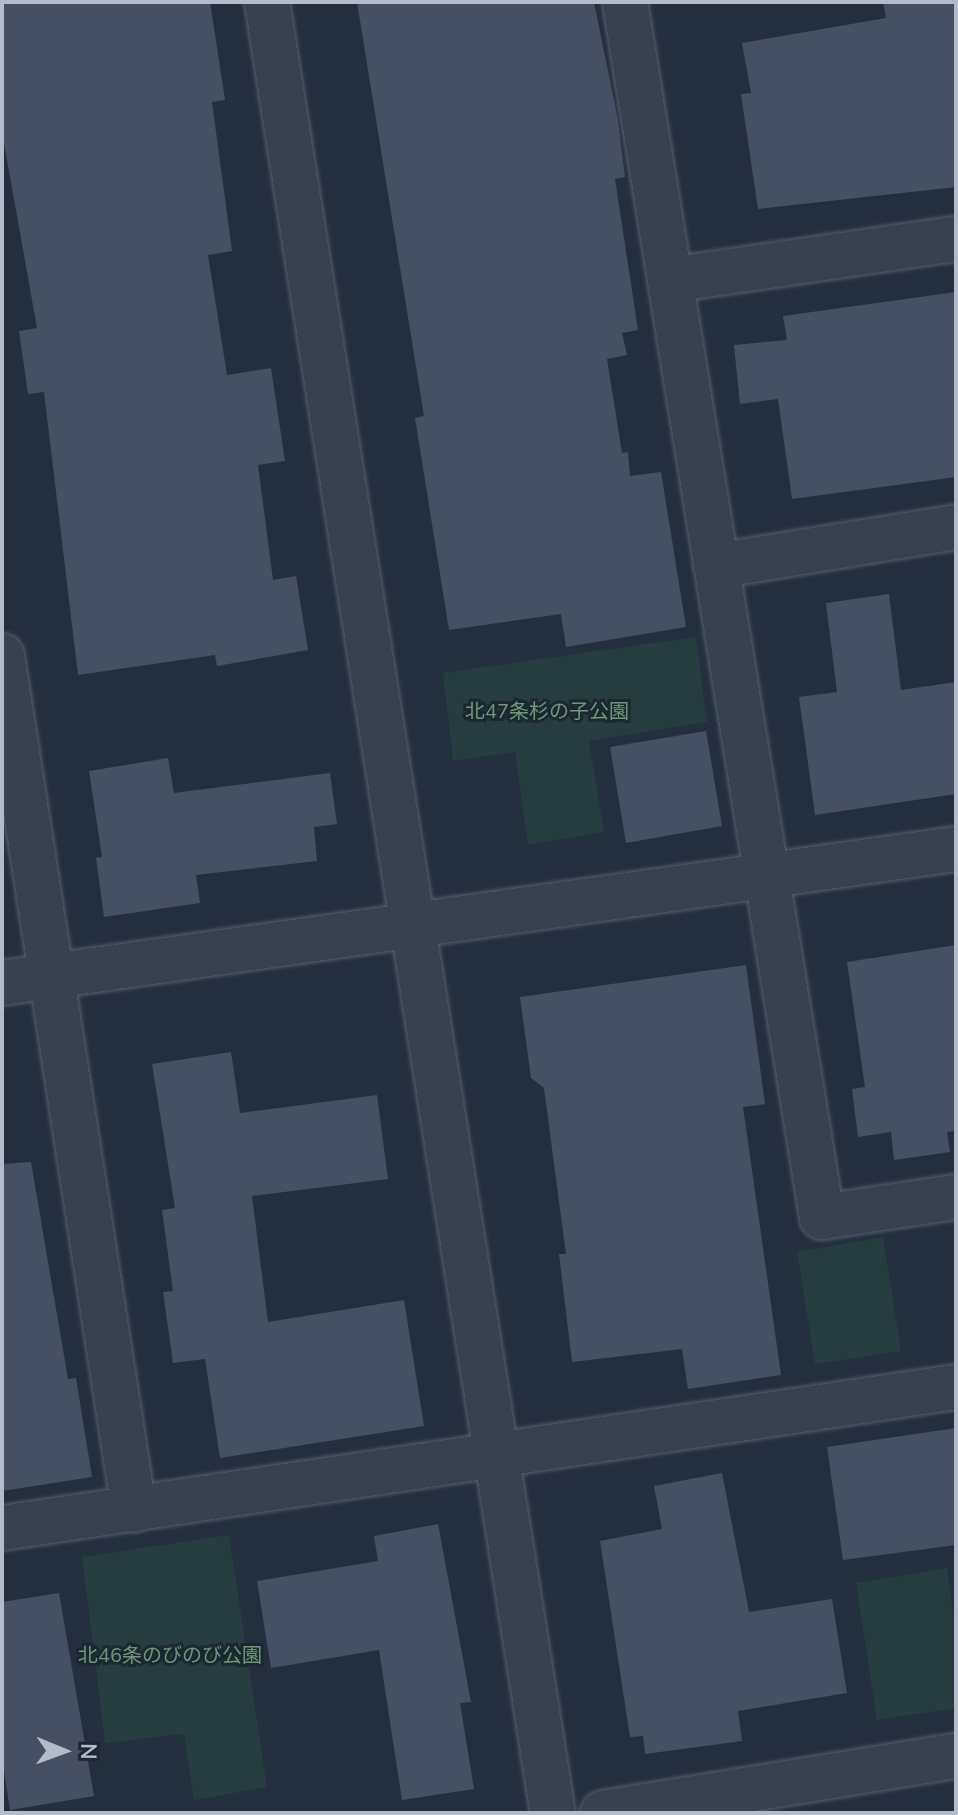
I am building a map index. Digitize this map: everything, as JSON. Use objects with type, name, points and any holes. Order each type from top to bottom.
[{"type":"street","points":[[267,2],[410,926],[553,1813]]},
{"type":"street","points":[[625,2],[822,1217],[956,1197]]},
{"type":"street","points":[[670,280],[956,239]]},
{"type":"street","points":[[716,566],[956,527]]},
{"type":"street","points":[[2,656],[134,1510]]},
{"type":"street","points":[[2,983],[956,849]]},
{"type":"street","points":[[2,1528],[956,1387]]},
{"type":"street","points":[[603,1813],[956,1756]]},
{"type":"green space","name":"北47条杉の子公園","points":[[696,637],[707,722],[589,741],[604,832],[528,845],[515,752],[453,761],[443,673]]},
{"type":"green space","points":[[883,1237],[901,1351],[815,1364],[797,1252]]},
{"type":"green space","name":"北46条のびのび公園","points":[[229,1535],[267,1787],[194,1800],[184,1734],[105,1743],[82,1557]]},
{"type":"green space","points":[[947,1568],[956,1634],[956,1708],[877,1720],[856,1583]]},
{"type":"building","points":[[2,2],[210,2],[225,100],[212,102],[232,251],[208,255],[227,375],[271,368],[285,461],[258,465],[273,580],[296,576],[308,650],[217,666],[215,655],[78,675],[44,392],[28,394],[19,331],[37,328],[2,132]]},
{"type":"building","points":[[357,2],[594,2],[618,120],[625,177],[615,179],[638,330],[622,333],[627,355],[607,359],[622,453],[628,452],[630,476],[661,472],[686,627],[566,647],[561,614],[449,630],[415,418],[424,416]]},
{"type":"building","points":[[883,2],[956,2],[956,187],[758,209],[741,94],[751,93],[742,43],[886,18]]},
{"type":"building","points":[[956,292],[956,477],[792,499],[778,399],[740,404],[734,345],[787,340],[783,316]]},
{"type":"building","points":[[889,594],[901,690],[956,682],[956,794],[815,815],[799,697],[837,692],[826,603]]},
{"type":"building","points":[[706,731],[722,826],[626,843],[610,747]]},
{"type":"building","points":[[168,758],[174,793],[330,773],[337,824],[314,827],[317,861],[196,875],[200,903],[104,917],[96,858],[102,857],[89,771]]},
{"type":"building","points":[[956,945],[956,1131],[947,1132],[950,1152],[894,1160],[891,1132],[858,1137],[852,1089],[865,1087],[847,962]]},
{"type":"building","points":[[746,965],[765,1104],[743,1107],[781,1375],[688,1389],[682,1349],[572,1362],[559,1254],[566,1254],[544,1088],[531,1078],[520,997]]},
{"type":"building","points":[[231,1052],[240,1113],[377,1095],[388,1179],[252,1196],[268,1322],[404,1300],[424,1426],[220,1458],[205,1359],[173,1363],[163,1292],[173,1291],[162,1210],[175,1208],[152,1064]]},
{"type":"building","points":[[31,1162],[68,1379],[76,1378],[92,1477],[2,1491],[2,1164]]},
{"type":"building","points":[[956,1428],[956,1545],[843,1560],[827,1447]]},
{"type":"building","points":[[722,1473],[749,1612],[832,1599],[847,1693],[738,1711],[742,1741],[645,1754],[643,1736],[630,1737],[600,1541],[662,1529],[654,1486]]},
{"type":"building","points":[[438,1524],[471,1702],[460,1703],[474,1789],[402,1800],[379,1650],[271,1668],[257,1581],[378,1561],[374,1536]]},
{"type":"building","points":[[59,1593],[94,1796],[10,1810],[2,1757],[2,1602]]}]
